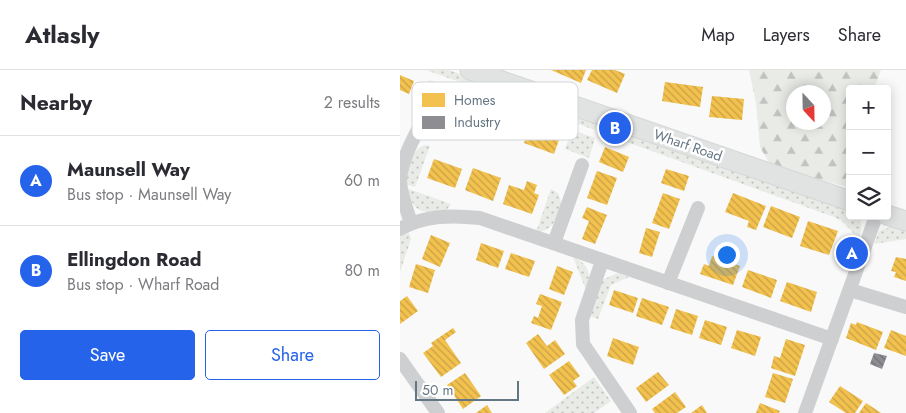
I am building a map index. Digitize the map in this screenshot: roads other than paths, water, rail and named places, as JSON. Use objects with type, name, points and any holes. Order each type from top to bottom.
[{"type":"main road","name":"Wharf Road","points":[[470,70],[505,82]]},
{"type":"main road","name":"Wharf Road","points":[[578,107],[846,199]]},
{"type":"main road","points":[[891,216],[906,221]]},
{"type":"street","points":[[413,140],[401,174],[406,226],[450,216],[480,218],[832,339]]},
{"type":"street","points":[[554,243],[582,165]]},
{"type":"street","points":[[668,283],[698,208]]},
{"type":"street","points":[[805,413],[875,220]]},
{"type":"street","points":[[602,261],[582,320],[583,344],[630,413]]},
{"type":"street","points":[[850,290],[906,307]]},
{"type":"street","points":[[400,358],[438,413]]},
{"type":"place","name":"Ellingdon Road","points":[[615,128]]},
{"type":"place","name":"Maunsell Way","points":[[852,253]]}]
